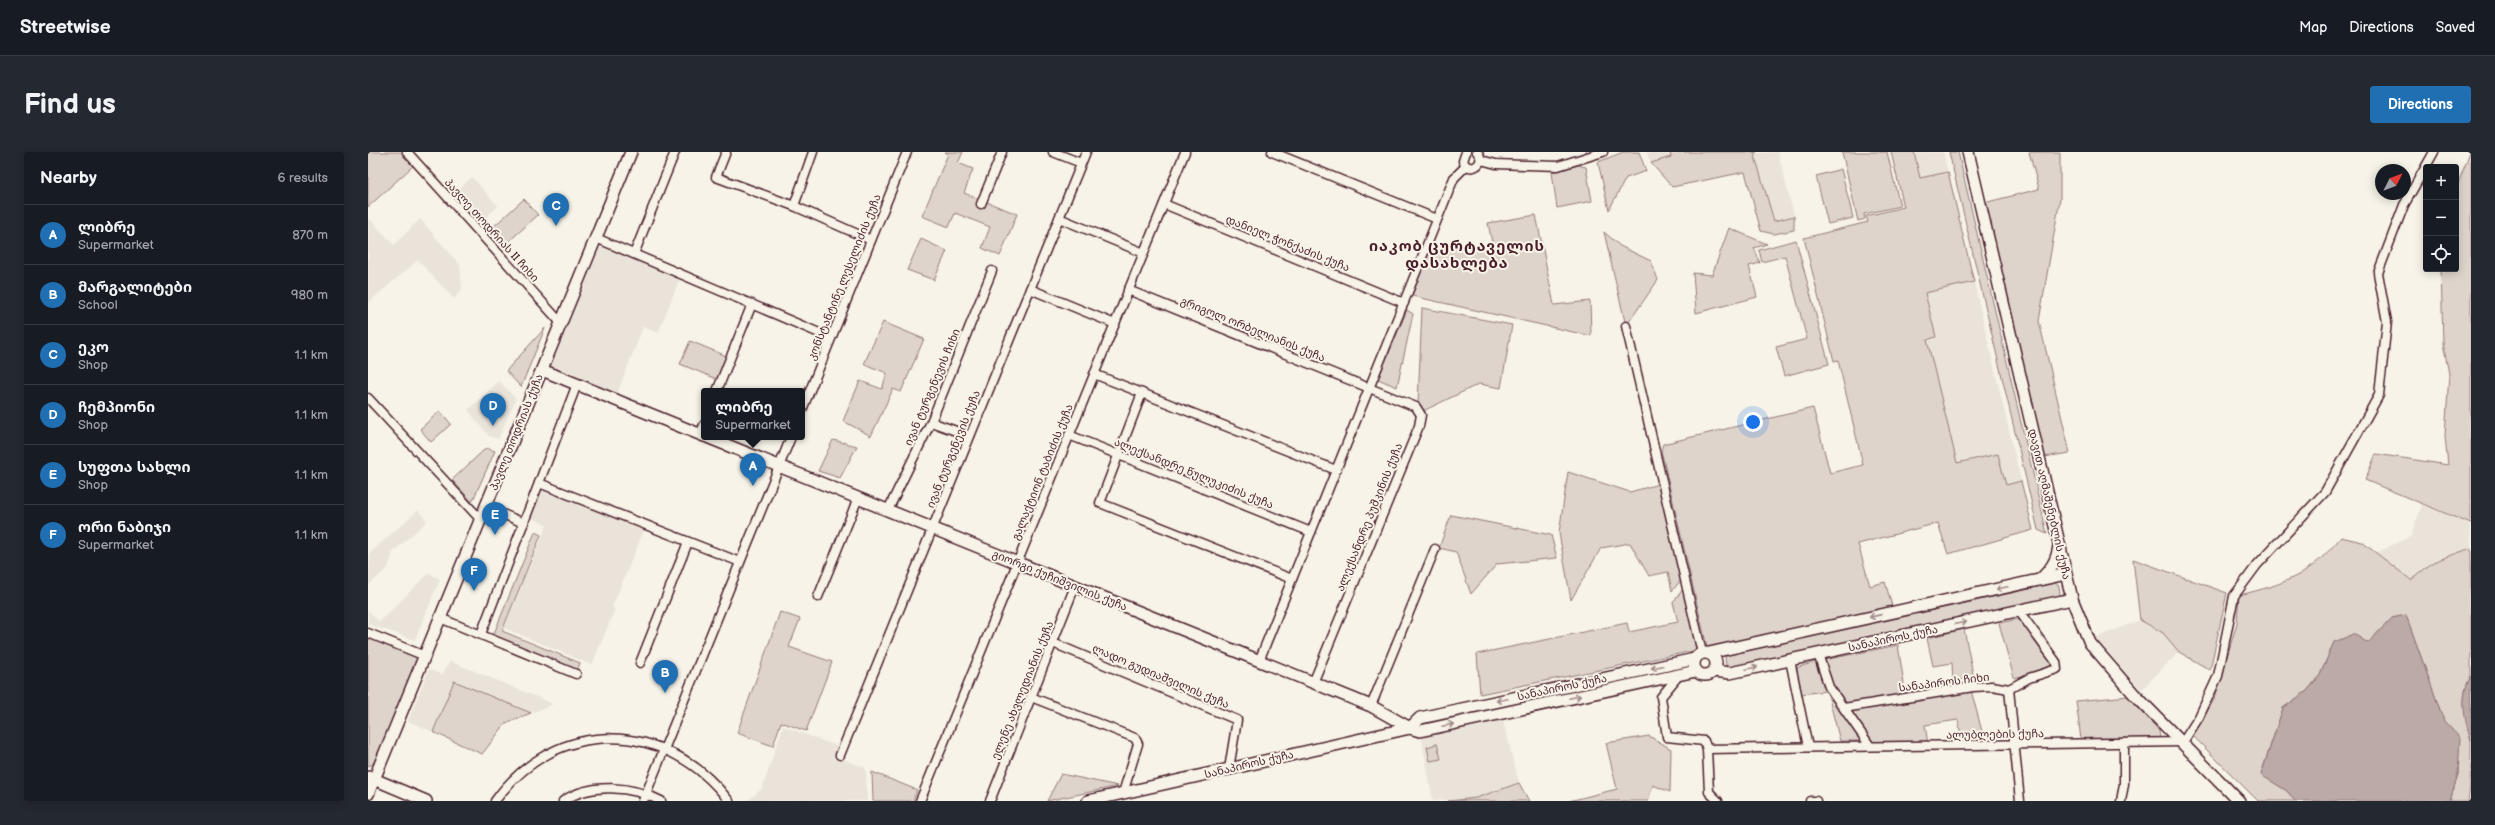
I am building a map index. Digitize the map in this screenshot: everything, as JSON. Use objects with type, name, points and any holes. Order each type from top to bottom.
[{"type":"main road","name":"პავლე თოდრიას ქუჩა","points":[[368,794],[371,778],[425,656],[631,152]]},
{"type":"main road","name":"დავით აღმაშენებლის ქუჩა","points":[[1968,152],[2072,599],[2090,643],[2134,694],[2183,742],[2239,801]]},
{"type":"main road","name":"გიორგი ქუჩიშვილის ქუჩა","points":[[542,370],[701,432]]},
{"type":"main road","name":"გიორგი ქუჩიშვილის ქუჩა","points":[[720,440],[779,466],[1371,706],[1410,728]]},
{"type":"main road","points":[[2040,580],[2054,563],[2059,543]]},
{"type":"main road","name":"სანაპიროს ქუჩა","points":[[1410,728],[1420,718],[2066,574]]},
{"type":"main road","name":"სანაპიროს ქუჩა","points":[[1714,671],[1730,673],[2072,599]]},
{"type":"main road","points":[[1702,655],[1716,662],[1714,671],[1704,676],[1696,671],[1693,663],[1702,655]]},
{"type":"main road","name":"სანაპიროს ქუჩა","points":[[1088,801],[1410,728],[1420,731],[1696,671]]},
{"type":"main road","points":[[371,778],[426,801]]},
{"type":"street","name":"პავლე თოდრიას II ჩიხი","points":[[407,152],[561,323]]},
{"type":"street","points":[[634,254],[675,152]]},
{"type":"street","points":[[726,152],[716,177],[794,206],[871,240]]},
{"type":"street","points":[[794,206],[812,152]]},
{"type":"street","name":"კონსტანტინე ლესელიძის ქუჩა","points":[[805,403],[907,152]]},
{"type":"street","points":[[981,204],[1002,152]]},
{"type":"street","points":[[1053,152],[1081,163]]},
{"type":"street","name":"ივან ტურგენევის ქუჩა","points":[[840,755],[1086,152]]},
{"type":"street","name":"გალაქტიონ ტაბიძის ქუჩა","points":[[920,801],[1185,152]]},
{"type":"street","points":[[1272,152],[1437,219]]},
{"type":"street","points":[[1466,152],[1463,158],[1466,166]]},
{"type":"street","points":[[1466,166],[1476,167],[1479,156],[1496,164],[1558,166],[1603,152]]},
{"type":"street","points":[[2183,742],[2199,717],[2218,676],[2234,596],[2257,565],[2325,492],[2379,395],[2387,322],[2378,273],[2404,205],[2434,152]]},
{"type":"street","points":[[1259,661],[1454,178],[1466,166]]},
{"type":"street","name":"დანიელ ჭონქაძის ქუჩა","points":[[1164,204],[1404,303]]},
{"type":"street","points":[[1059,218],[1144,253]]},
{"type":"street","points":[[596,238],[831,338]]},
{"type":"street","name":"ივან ტურგენევის ჩიხი","points":[[888,510],[931,422],[992,271]]},
{"type":"street","points":[[1030,289],[1115,324]]},
{"type":"street","name":"გრიგოლ ორბელიანის ქუჩა","points":[[1128,290],[1369,388]]},
{"type":"street","points":[[718,388],[752,304]]},
{"type":"street","points":[[1626,326],[1702,655]]},
{"type":"street","points":[[1094,374],[1336,470]]},
{"type":"street","points":[[482,634],[577,384]]},
{"type":"street","name":"ალექსანდრე პუშკინის ქუჩა","points":[[1313,683],[1419,426],[1421,415],[1416,407],[1369,388]]},
{"type":"street","points":[[1142,393],[1100,503],[1292,579]]},
{"type":"street","points":[[368,398],[480,520]]},
{"type":"street","points":[[931,422],[970,436]]},
{"type":"street","name":"ალექსანდრე წულუკიძის ქუჩა","points":[[1069,435],[1311,532]]},
{"type":"street","points":[[645,797],[790,440]]},
{"type":"street","points":[[539,483],[740,562]]},
{"type":"street","points":[[818,597],[858,498]]},
{"type":"street","points":[[486,507],[524,523]]},
{"type":"street","points":[[640,663],[688,542]]},
{"type":"street","points":[[1371,706],[1435,549]]},
{"type":"street","name":"ელენე ახვლედიანის ქუჩა","points":[[990,801],[1075,586]]},
{"type":"street","points":[[2019,611],[2056,662],[2057,669],[2029,678],[2009,689],[2020,801]]},
{"type":"street","points":[[440,618],[576,674]]},
{"type":"street","points":[[368,633],[425,656]]},
{"type":"street","name":"ლადო გუდიაშვილის ქუჩა","points":[[1053,643],[1238,720],[1229,769]]},
{"type":"street","points":[[1818,654],[1829,687],[1870,746]]},
{"type":"street","points":[[1790,660],[1808,746]]},
{"type":"street","points":[[1679,675],[1661,697],[1666,737],[1704,741],[1707,749],[1709,792],[1718,801]]},
{"type":"street","name":"სანაპიროს ჩიხი","points":[[1844,708],[1973,687],[1992,686],[2009,689]]},
{"type":"street","points":[[1031,697],[1135,738],[1138,744],[1123,793]]},
{"type":"street","points":[[495,801],[520,772],[535,760],[563,746],[589,739],[623,739],[665,749],[693,763],[709,777],[729,801]]},
{"type":"street","name":"ალუბლების ქუჩა","points":[[1707,749],[1808,746],[2183,742]]},
{"type":"street","points":[[2121,801],[2124,784],[2124,743]]},
{"type":"street","points":[[563,801],[596,789],[628,789],[645,797],[661,801]]},
{"type":"street","points":[[1810,801],[1816,801]]},
{"type":"shaded area","points":[[368,152],[402,152],[414,165],[368,207]]},
{"type":"shaded area","points":[[945,152],[963,152],[958,163],[973,169],[964,193],[1017,214],[1000,256],[982,248],[990,227],[955,213],[949,227],[922,216],[948,154]]},
{"type":"shaded area","points":[[1623,152],[1639,152],[1646,171],[1626,178],[1609,210],[1598,162]]},
{"type":"shaded area","points":[[1646,152],[1670,152],[1671,157],[1651,163]]},
{"type":"shaded area","points":[[1670,152],[1757,152],[1754,153],[1774,221],[1794,216],[1794,230],[1774,234],[1761,231],[1745,172],[1672,187],[1651,163],[1671,157]]},
{"type":"shaded area","points":[[1778,152],[1794,216],[1774,221],[1754,153]]},
{"type":"shaded area","points":[[1842,152],[1887,152],[1900,206],[1864,214],[1865,219],[1858,221]]},
{"type":"shaded area","points":[[1891,152],[1914,152],[1920,178],[1948,172],[1974,282],[1925,293],[1936,337],[1927,340],[1957,463],[1998,454],[2006,485],[2021,481],[2033,530],[1948,554],[1938,523],[1858,544],[1870,586],[1885,582],[1892,606],[1710,649],[1707,647],[1661,450],[1663,444],[1813,408],[1830,473],[1863,465],[1838,360],[1834,361],[1804,238],[1868,222],[1866,216],[1904,207]]},
{"type":"shaded area","points":[[1914,152],[1943,152],[1948,172],[1920,178]]},
{"type":"shaded area","points":[[1949,152],[1958,152],[2047,534],[2038,530]]},
{"type":"shaded area","points":[[2029,152],[2060,152],[2060,199],[2039,321],[2070,453],[2044,457],[1984,203],[2039,189]]},
{"type":"shaded area","points":[[2471,152],[2471,524],[2365,480],[2376,454],[2448,465],[2445,436],[2449,374],[2443,343],[2441,272],[2459,272],[2459,181]]},
{"type":"shaded area","points":[[1578,165],[1586,167],[1592,201],[1557,208],[1552,172]]},
{"type":"shaded area","points":[[1841,169],[1853,218],[1828,224],[1816,176]]},
{"type":"shaded area","points":[[472,177],[498,206],[481,222],[455,193]]},
{"type":"shaded area","points":[[524,199],[538,215],[507,243],[493,227]]},
{"type":"shaded area","points":[[1536,215],[1554,305],[1590,301],[1591,336],[1412,296],[1429,250],[1493,247],[1488,223]]},
{"type":"shaded area","points":[[368,217],[394,245],[420,219],[460,265],[462,289],[454,299],[418,260],[368,303]]},
{"type":"shaded area","points":[[1729,228],[1767,244],[1754,248],[1760,263],[1749,266],[1757,297],[1696,313],[1693,273],[1712,275]]},
{"type":"shaded area","points":[[1604,232],[1620,246],[1651,261],[1658,280],[1626,326]]},
{"type":"shaded area","points":[[921,239],[947,251],[934,280],[907,270]]},
{"type":"shaded area","points":[[1796,240],[1829,364],[1784,376],[1776,347],[1807,339],[1785,256],[1762,262],[1759,250]]},
{"type":"shaded area","points":[[601,243],[681,275],[658,333],[643,327],[617,394],[551,367]]},
{"type":"shaded area","points":[[1974,282],[2021,481],[2006,485],[1998,454],[1957,464],[1927,341],[1936,338],[1925,293]]},
{"type":"shaded area","points":[[1422,308],[1512,325],[1501,388],[1479,384],[1423,411],[1418,404]]},
{"type":"shaded area","points":[[1407,310],[1413,314],[1397,387],[1378,379]]},
{"type":"shaded area","points":[[883,322],[924,339],[901,392],[893,389],[871,436],[843,421],[860,381],[882,389],[887,373],[864,364]]},
{"type":"shaded area","points":[[545,328],[521,387],[506,371]]},
{"type":"shaded area","points":[[690,341],[729,357],[719,380],[680,364]]},
{"type":"shaded area","points":[[499,381],[516,399],[498,439],[489,436],[468,410]]},
{"type":"shaded area","points":[[440,411],[451,424],[431,442],[420,429]]},
{"type":"shaded area","points":[[833,440],[857,446],[840,478],[818,471]]},
{"type":"shaded area","points":[[486,448],[495,451],[472,502],[452,480]]},
{"type":"shaded area","points":[[1568,472],[1630,492],[1659,484],[1681,580],[1672,591],[1668,572],[1649,576],[1630,543],[1601,548],[1571,600],[1559,533]]},
{"type":"shaded area","points":[[543,485],[645,528],[612,607],[615,609],[592,665],[504,628],[547,525],[529,517]]},
{"type":"shaded area","points":[[2422,505],[2471,524],[2471,548],[2433,562],[2411,580],[2376,553],[2411,536]]},
{"type":"shaded area","points":[[418,510],[427,521],[393,552],[388,568],[368,586],[370,553]]},
{"type":"shaded area","points":[[1451,515],[1551,535],[1557,558],[1497,564],[1471,594],[1456,552],[1439,548]]},
{"type":"shaded area","points":[[535,532],[541,535],[502,631],[580,663],[577,671],[493,636]]},
{"type":"shaded area","points":[[2341,537],[2362,542],[2411,580],[2433,562],[2471,548],[2471,676],[2467,684],[2464,700],[2471,739],[2468,801],[2450,801],[2458,774],[2459,738],[2444,721],[2406,615],[2392,618],[2368,643],[2334,642],[2320,675],[2307,691],[2283,708],[2261,774],[2287,791],[2295,801],[2258,801],[2193,736],[2215,698],[2237,623],[2239,595],[2270,587],[2296,576],[2319,561]]},
{"type":"shaded area","points":[[2133,559],[2227,593],[2210,670],[2179,652],[2163,633],[2140,620]]},
{"type":"shaded area","points":[[429,573],[440,579],[415,640],[368,624],[368,610],[379,622]]},
{"type":"shaded area","points":[[2055,583],[2059,586],[2060,594],[2058,597],[1729,668],[1726,665],[1725,657],[1728,655]]},
{"type":"shaded area","points":[[1684,588],[1698,650],[1480,694],[1477,654],[1627,623],[1629,632],[1678,622],[1673,602]]},
{"type":"shaded area","points":[[780,612],[800,619],[789,647],[832,662],[806,731],[781,722],[773,746],[737,733]]},
{"type":"shaded area","points":[[2406,615],[2444,721],[2460,738],[2458,774],[2450,801],[2295,801],[2287,791],[2261,775],[2283,708],[2307,691],[2320,675],[2334,642],[2354,634],[2368,643],[2392,618]]},
{"type":"shaded area","points":[[2019,619],[2050,662],[2051,668],[2014,678],[1999,623]]},
{"type":"shaded area","points":[[2140,620],[2163,633],[2179,652],[2141,690],[2095,638]]},
{"type":"shaded area","points":[[1964,629],[1974,679],[1953,680],[1952,663],[1933,666],[1927,638]]},
{"type":"shaded area","points":[[368,636],[414,654],[419,663],[373,764],[368,766]]},
{"type":"shaded area","points":[[1898,645],[1906,697],[1846,707],[1833,688],[1824,660]]},
{"type":"shaded area","points":[[450,661],[549,702],[552,705],[531,713],[454,681],[433,732],[408,721],[429,669],[442,675]]},
{"type":"shaded area","points":[[1818,661],[1827,691],[1800,694],[1796,668]]},
{"type":"shaded area","points":[[2471,676],[2471,740],[2466,723],[2464,700],[2467,684]]},
{"type":"shaded area","points":[[454,681],[531,713],[506,723],[482,754],[433,732]]},
{"type":"shaded area","points":[[1971,690],[1984,739],[1962,740],[1958,720],[1925,725],[1928,744],[1871,746],[1846,710]]},
{"type":"shaded area","points":[[1827,691],[1861,741],[1840,741]]},
{"type":"shaded area","points":[[2129,696],[2159,731],[2160,738],[2081,739],[2076,701]]},
{"type":"shaded area","points":[[1502,717],[1519,783],[1476,798],[1433,801],[1421,734]]},
{"type":"shaded area","points":[[783,726],[842,748],[838,757],[866,768],[867,801],[747,801],[762,789]]},
{"type":"shaded area","points":[[1649,736],[1671,749],[1670,792],[1653,785],[1648,801],[1569,801],[1617,789],[1606,743]]},
{"type":"shaded area","points":[[1437,744],[1441,759],[1430,761],[1427,747]]},
{"type":"shaded area","points":[[872,772],[917,790],[913,801],[873,801]]},
{"type":"shaded area","points":[[1061,774],[1118,786],[1047,801]]},
{"type":"shaded area","points":[[1519,783],[1529,801],[1448,801],[1476,798]]},
{"type":"place","name":"ეკო","points":[[556,226]]},
{"type":"place","name":"ჩემპიონი","points":[[493,426]]},
{"type":"place","name":"ლიბრე","points":[[753,486]]},
{"type":"place","name":"სუფთა სახლი","points":[[495,535]]},
{"type":"place","name":"ორი ნაბიჯი","points":[[474,591]]},
{"type":"place","name":"მარგალიტები","points":[[665,693]]},
{"type":"district","name":"იაკობ ცურტაველის დასახლება","points":[[1457,254]]}]
